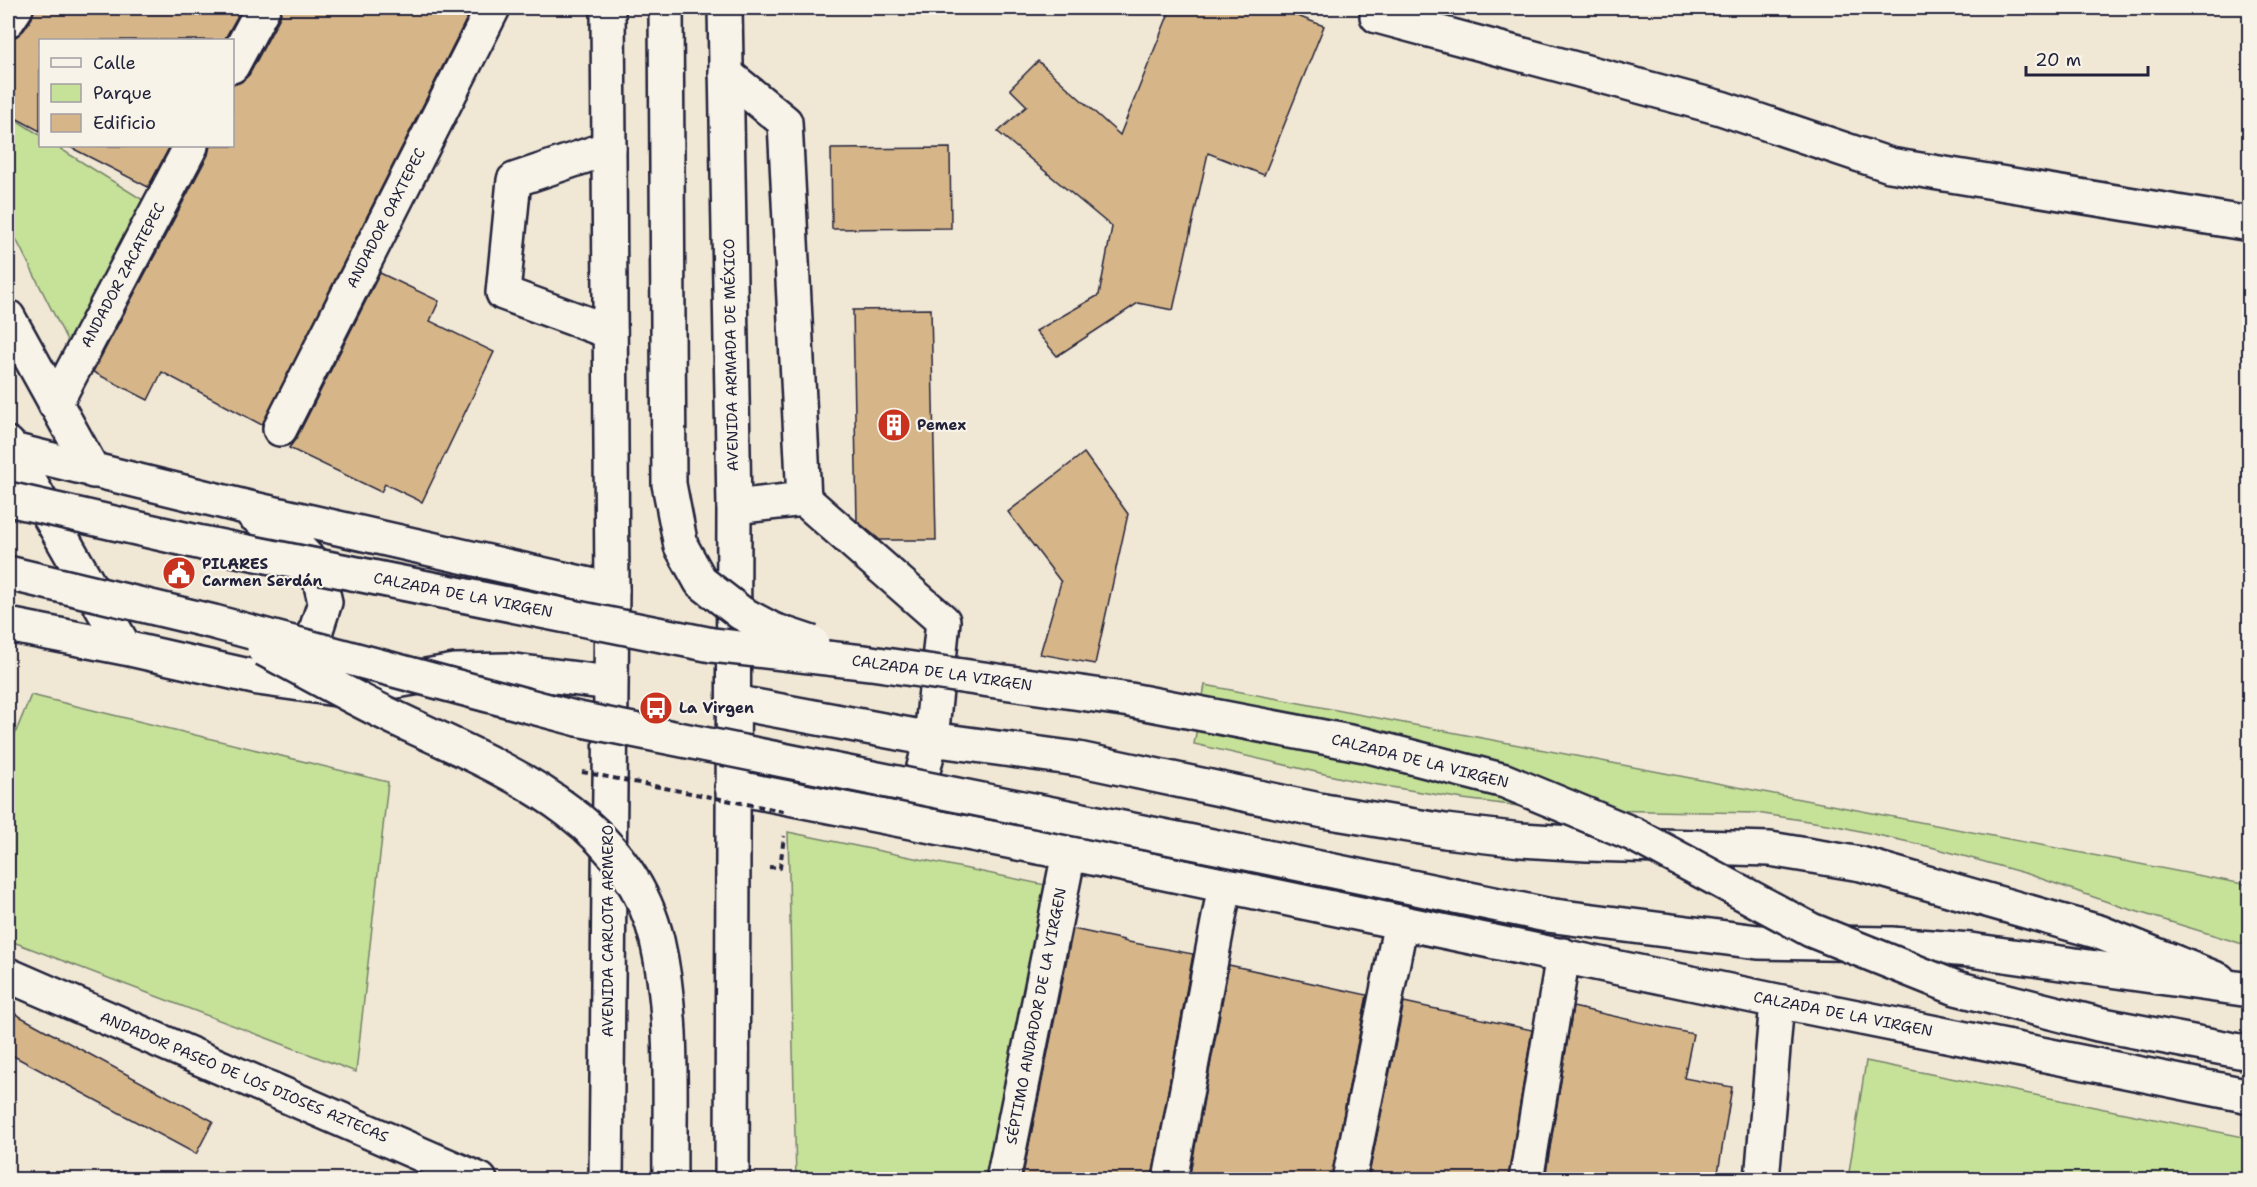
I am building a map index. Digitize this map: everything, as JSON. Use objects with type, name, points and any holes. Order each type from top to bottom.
[{"type":"main road","points":[[8,20],[16,8]]},
{"type":"main road","points":[[234,62],[263,8]]},
{"type":"main road","name":"ANDADOR OAXTEPEC","points":[[280,429],[493,8]]},
{"type":"main road","points":[[10,629],[125,648],[258,678],[343,690],[455,671],[507,670],[610,683],[612,590],[608,8]]},
{"type":"main road","points":[[666,8],[669,484],[681,546],[701,582],[741,613],[773,630],[871,663]]},
{"type":"main road","name":"AVENIDA ARMADA DE MÉXICO","points":[[725,8],[734,507],[733,702]]},
{"type":"main road","points":[[1381,8],[1377,16],[1721,108],[1890,165],[2250,224]]},
{"type":"main road","points":[[726,74],[785,122],[804,499],[943,621],[931,739],[911,821]]},
{"type":"main road","name":"ANDADOR ZACATEPEC","points":[[55,404],[189,147]]},
{"type":"main road","points":[[609,148],[514,180],[503,293],[610,332]]},
{"type":"main road","points":[[8,317],[93,471]]},
{"type":"main road","points":[[9,448],[93,471],[245,507],[612,590]]},
{"type":"main road","points":[[9,448],[125,648]]},
{"type":"main road","name":"CALZADA DE LA VIRGEN","points":[[8,499],[202,543],[712,645],[871,663],[1130,700],[1365,745],[1505,781],[1633,834],[1811,930],[1956,988],[2098,1024],[2250,1053]]},
{"type":"main road","points":[[734,507],[804,499]]},
{"type":"main road","points":[[245,507],[294,544],[317,568],[325,602],[316,630],[295,661],[258,678]]},
{"type":"main road","points":[[8,573],[214,622],[578,719],[1546,915],[1758,942],[1891,944],[1970,950],[2246,990]]},
{"type":"main road","points":[[214,622],[380,711],[520,779],[556,801],[588,826],[617,859],[641,894],[657,939],[668,1006],[670,1179]]},
{"type":"main road","name":"AVENIDA CARLOTA ARMERO","points":[[606,1179],[610,683]]},
{"type":"main road","points":[[732,1179],[733,702],[931,739],[1078,759],[1324,811],[1445,831],[1521,840],[1770,849],[1861,864],[2099,932],[2246,990]]},
{"type":"main road","name":"CALZADA DE LA VIRGEN","points":[[732,787],[1069,853],[1778,1001],[2250,1096]]},
{"type":"main road","name":"SÉPTIMO ANDADOR DE LA VIRGEN","points":[[1003,1179],[1069,853]]},
{"type":"main road","points":[[1170,1179],[1225,885]]},
{"type":"main road","points":[[1349,1179],[1401,922]]},
{"type":"main road","points":[[1526,1179],[1563,955]]},
{"type":"main road","name":"ANDADOR PASEO DE LOS DIOSES AZTECAS","points":[[8,975],[480,1179]]},
{"type":"main road","points":[[1762,1179],[1778,1001]]},
{"type":"path","points":[[580,772],[788,812]]},
{"type":"green space","points":[[8,115],[39,134],[39,147],[58,147],[143,200],[72,350],[8,223]]},
{"type":"green space","points":[[1205,685],[2249,885],[2249,946],[2122,907],[2028,874],[1931,847],[1833,825],[1757,813],[1544,809],[1463,799],[1355,781],[1194,744]]},
{"type":"green space","points":[[31,695],[388,782],[356,1072],[8,940],[8,751]]},
{"type":"green space","points":[[788,832],[1055,887],[996,1179],[796,1179]]},
{"type":"green space","points":[[1866,1061],[2249,1138],[2249,1179],[1848,1179]]},
{"type":"building","points":[[34,8],[242,8],[225,39],[39,39],[39,130],[8,114],[8,40],[24,30],[32,18]]},
{"type":"building","points":[[282,8],[472,8],[262,425],[162,372],[148,400],[93,372],[208,155],[210,147],[234,147],[234,84],[249,75],[280,17]]},
{"type":"building","points":[[1171,8],[1276,8],[1324,26],[1264,175],[1208,153],[1173,310],[1138,303],[1057,356],[1036,331],[1099,295],[1112,227],[998,132],[1027,106],[1010,89],[1038,61],[1120,135]]},
{"type":"building","points":[[70,147],[169,147],[148,187]]},
{"type":"building","points":[[950,148],[951,228],[832,229],[831,149]]},
{"type":"building","points":[[380,273],[439,301],[430,321],[494,352],[422,502],[385,484],[381,492],[289,448],[297,437]]},
{"type":"building","name":"Pemex","points":[[931,309],[936,540],[880,540],[857,521],[853,310]]},
{"type":"building","points":[[1084,453],[1128,514],[1095,664],[1040,654],[1061,582],[1008,512]]},
{"type":"building","points":[[1073,929],[1193,954],[1152,1179],[1022,1179]]},
{"type":"building","points":[[1229,965],[1367,995],[1331,1179],[1189,1179]]},
{"type":"building","points":[[1404,1002],[1532,1030],[1508,1179],[1368,1179]]},
{"type":"building","points":[[1573,1007],[1693,1034],[1684,1078],[1732,1087],[1717,1179],[1545,1179]]},
{"type":"building","points":[[8,1010],[213,1121],[196,1154],[8,1053]]},
{"type":"place","name":"Pemex","points":[[894,425]]},
{"type":"place","name":"PILARES Carmen Serdán","points":[[179,573]]},
{"type":"place","name":"La Virgen","points":[[656,708]]}]
